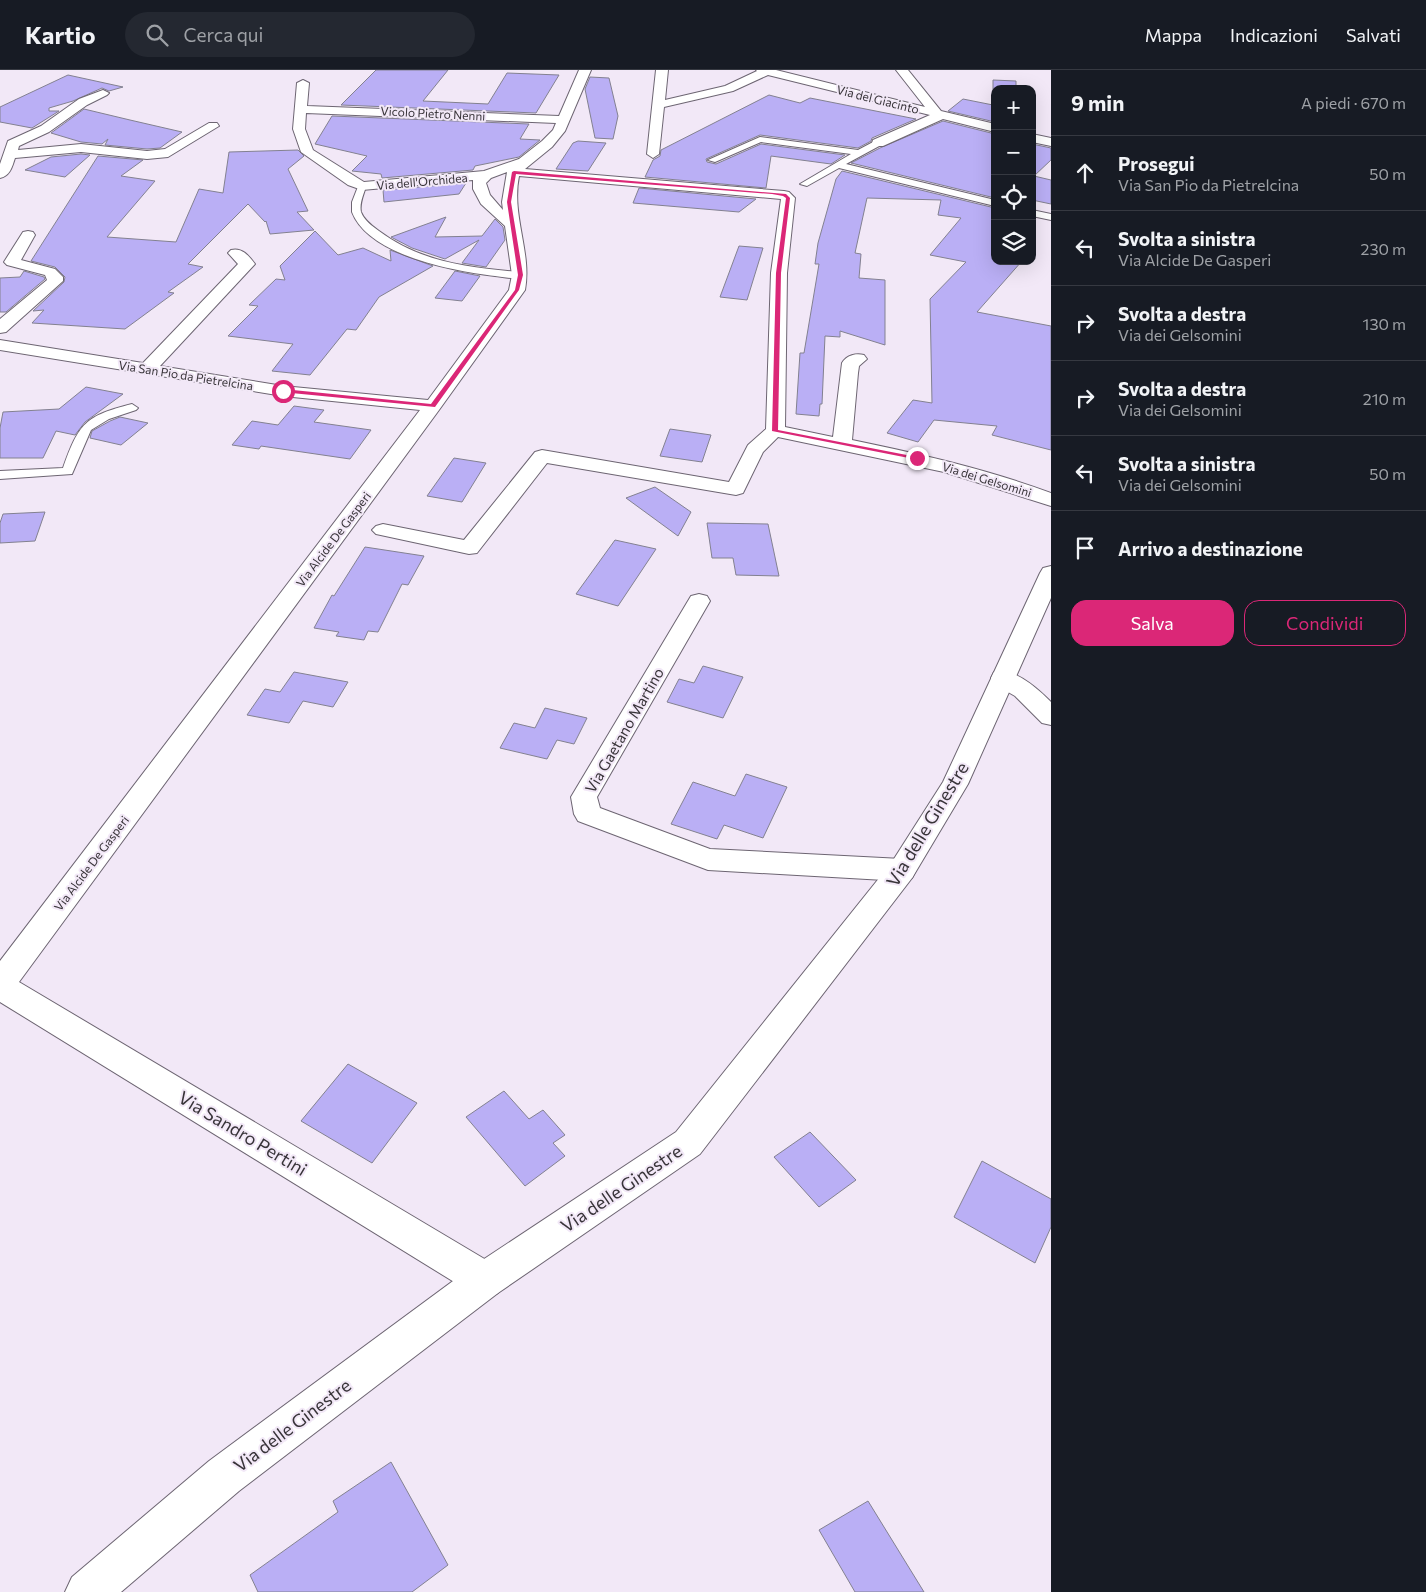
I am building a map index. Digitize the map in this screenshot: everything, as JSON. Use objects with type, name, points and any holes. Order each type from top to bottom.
[{"type":"street","points":[[516,174],[559,132],[585,70]]},
{"type":"street","points":[[653,154],[662,70]]},
{"type":"street","points":[[878,143],[939,114],[902,70]]},
{"type":"street","points":[[659,105],[728,89],[764,71]]},
{"type":"street","name":"Via del Giacinto","points":[[764,71],[991,127]]},
{"type":"street","name":"Via dell'Orchidea","points":[[304,83],[300,129],[307,152],[362,186],[483,181],[516,174]]},
{"type":"street","points":[[7,147],[46,129],[83,102],[103,93]]},
{"type":"street","name":"Vicolo Pietro Nenni","points":[[301,109],[565,120]]},
{"type":"street","points":[[7,147],[51,150],[81,148],[147,155],[168,154],[212,126]]},
{"type":"street","points":[[1036,139],[1051,142]]},
{"type":"street","points":[[0,174],[5,169],[7,147]]},
{"type":"street","points":[[51,150],[101,164]]},
{"type":"street","points":[[516,174],[784,195],[804,184]]},
{"type":"street","name":"Via dell'Orchidea","points":[[483,181],[516,174]]},
{"type":"street","name":"Via Alcide De Gasperi","points":[[0,985],[433,406],[517,290],[520,275],[509,202],[516,174]]},
{"type":"street","points":[[483,181],[494,210],[512,224]]},
{"type":"street","points":[[383,530],[469,548],[542,456],[736,489],[754,448],[764,437],[775,431],[779,273],[788,198],[784,195]]},
{"type":"street","points":[[0,328],[55,281],[55,277],[50,272],[12,262],[28,235]]},
{"type":"street","points":[[146,370],[247,264],[236,253]]},
{"type":"street","name":"Via San Pio da Pietrelcina","points":[[0,345],[283,391],[433,406]]},
{"type":"street","points":[[842,445],[848,373],[851,363],[858,358]]},
{"type":"street","name":"Via dei Gelsomini","points":[[775,431],[917,458],[1012,484],[1051,500]]},
{"type":"street","name":"Via delle Ginestre","points":[[87,1592],[224,1476],[485,1280],[688,1143],[902,870],[955,784],[1051,573]]},
{"type":"street","name":"Via Gaetano Martino","points":[[698,601],[584,797],[588,814],[708,859],[902,870]]},
{"type":"street","points":[[1003,678],[1024,690],[1051,717]]},
{"type":"street","name":"Via Sandro Pertini","points":[[0,985],[485,1280]]},
{"type":"lane","points":[[712,160],[760,139],[859,153]]},
{"type":"lane","points":[[804,184],[878,143]]},
{"type":"lane","points":[[838,165],[991,203]]},
{"type":"lane","points":[[362,186],[356,207],[360,219],[385,242],[414,256],[441,263],[520,275]]},
{"type":"lane","points":[[1036,214],[1051,217]]},
{"type":"lane","points":[[0,475],[68,471],[83,432],[92,424],[132,408]]},
{"type":"building","points":[[376,70],[448,70],[423,101],[488,104],[507,73],[559,75],[536,113],[341,105]]},
{"type":"building","points":[[68,75],[123,87],[109,91],[102,88],[73,101],[49,108],[49,111],[59,111],[32,128],[0,122],[0,107]]},
{"type":"building","points":[[590,77],[609,78],[618,116],[613,139],[595,138],[585,89]]},
{"type":"building","points":[[993,80],[1016,81],[1016,85],[993,85]]},
{"type":"building","points":[[769,95],[800,103],[810,98],[916,119],[872,138],[871,141],[858,148],[760,135],[706,159],[707,162],[716,164],[761,144],[845,155],[831,164],[771,156],[766,188],[645,177],[653,160],[660,156],[661,150]]},
{"type":"building","points":[[963,99],[991,105],[991,121],[948,111]]},
{"type":"building","points":[[84,109],[182,132],[160,148],[147,149],[105,145],[108,139],[102,144],[81,142],[51,133]]},
{"type":"building","points":[[332,116],[529,124],[520,139],[540,140],[519,157],[475,166],[473,170],[382,178],[381,174],[352,171],[367,156],[315,144]]},
{"type":"building","points":[[943,121],[991,133],[991,197],[851,163],[880,148]]},
{"type":"building","points":[[578,141],[606,143],[588,171],[556,169],[573,143]]},
{"type":"building","points":[[1036,145],[1051,148],[1051,160],[1036,174]]},
{"type":"building","points":[[298,150],[304,156],[288,169],[308,211],[297,212],[314,230],[270,234],[266,221],[248,204],[188,264],[203,267],[168,292],[174,293],[125,329],[32,323],[44,310],[33,311],[64,282],[65,277],[55,267],[31,261],[98,156],[143,160],[121,176],[155,181],[107,237],[176,242],[199,189],[223,193],[229,152]]},
{"type":"building","points":[[90,155],[65,177],[25,170],[51,157]]},
{"type":"building","points":[[842,171],[991,207],[991,265],[1018,265],[977,312],[1051,326],[1051,450],[992,435],[997,426],[934,420],[918,442],[887,433],[913,400],[932,403],[930,299],[966,262],[930,255],[961,218],[938,215],[941,200],[867,198],[855,253],[861,254],[859,278],[885,280],[885,345],[840,331],[840,337],[825,336],[822,404],[820,404],[819,416],[796,414],[800,353],[804,353],[819,264],[815,264],[818,243],[836,179]]},
{"type":"building","points":[[1036,176],[1051,180],[1051,204],[1036,201]]},
{"type":"building","points":[[466,183],[459,194],[384,202],[383,190]]},
{"type":"building","points":[[639,188],[756,199],[739,212],[633,203]]},
{"type":"building","points":[[446,217],[435,237],[482,236],[495,219],[503,227],[505,240],[486,267],[462,263],[479,240],[445,259],[412,248],[391,237]]},
{"type":"building","points":[[315,231],[338,255],[363,248],[391,261],[390,250],[433,266],[379,297],[356,330],[347,329],[310,375],[272,371],[293,344],[228,336],[258,306],[249,305],[276,279],[285,280],[280,266]]},
{"type":"building","points":[[739,246],[763,248],[747,300],[720,297]]},
{"type":"building","points":[[24,271],[44,277],[45,279],[6,312],[0,312],[0,278],[20,277]]},
{"type":"building","points":[[455,271],[480,276],[462,301],[435,298]]},
{"type":"building","points":[[86,387],[123,394],[85,422],[75,435],[56,431],[43,458],[0,458],[0,428],[3,412],[59,409]]},
{"type":"building","points":[[294,406],[324,410],[314,422],[371,430],[350,459],[261,446],[259,449],[232,445],[252,421],[278,425]]},
{"type":"building","points":[[120,417],[148,423],[121,445],[90,438],[92,431]]},
{"type":"building","points":[[670,429],[711,435],[702,462],[660,456]]},
{"type":"building","points":[[454,458],[486,463],[462,502],[427,496]]},
{"type":"building","points":[[655,487],[691,512],[678,536],[626,498]]},
{"type":"building","points":[[45,512],[35,541],[0,543],[0,523],[3,514]]},
{"type":"building","points":[[707,523],[768,524],[779,576],[736,575],[733,558],[712,558]]},
{"type":"building","points":[[615,540],[656,549],[618,606],[576,594]]},
{"type":"building","points":[[365,547],[424,556],[408,585],[402,584],[378,632],[368,631],[364,640],[336,636],[339,632],[314,628],[332,595],[334,596]]},
{"type":"building","points":[[703,666],[743,677],[723,718],[667,702],[679,679],[694,683]]},
{"type":"building","points":[[294,672],[348,682],[333,707],[303,701],[289,723],[247,715],[265,689],[280,692]]},
{"type":"building","points":[[545,708],[587,718],[574,744],[557,740],[547,759],[500,748],[514,723],[535,728]]},
{"type":"building","points":[[746,774],[787,787],[763,838],[724,825],[717,839],[671,824],[693,782],[735,796]]},
{"type":"building","points":[[348,1064],[417,1103],[372,1163],[301,1121]]},
{"type":"building","points":[[504,1091],[529,1119],[543,1110],[565,1135],[553,1143],[565,1156],[525,1186],[466,1117]]},
{"type":"building","points":[[810,1132],[856,1180],[819,1207],[774,1157]]},
{"type":"building","points":[[982,1161],[1051,1199],[1051,1227],[1035,1263],[954,1217]]},
{"type":"building","points":[[391,1462],[448,1565],[412,1592],[258,1592],[250,1575],[338,1512],[333,1501]]},
{"type":"building","points":[[868,1501],[924,1592],[855,1592],[819,1530]]},
{"type":"route","points":[[283,391],[433,406],[517,290],[520,275],[509,202],[514,172],[772,193],[784,195],[788,198],[779,273],[775,431],[917,458]]}]
